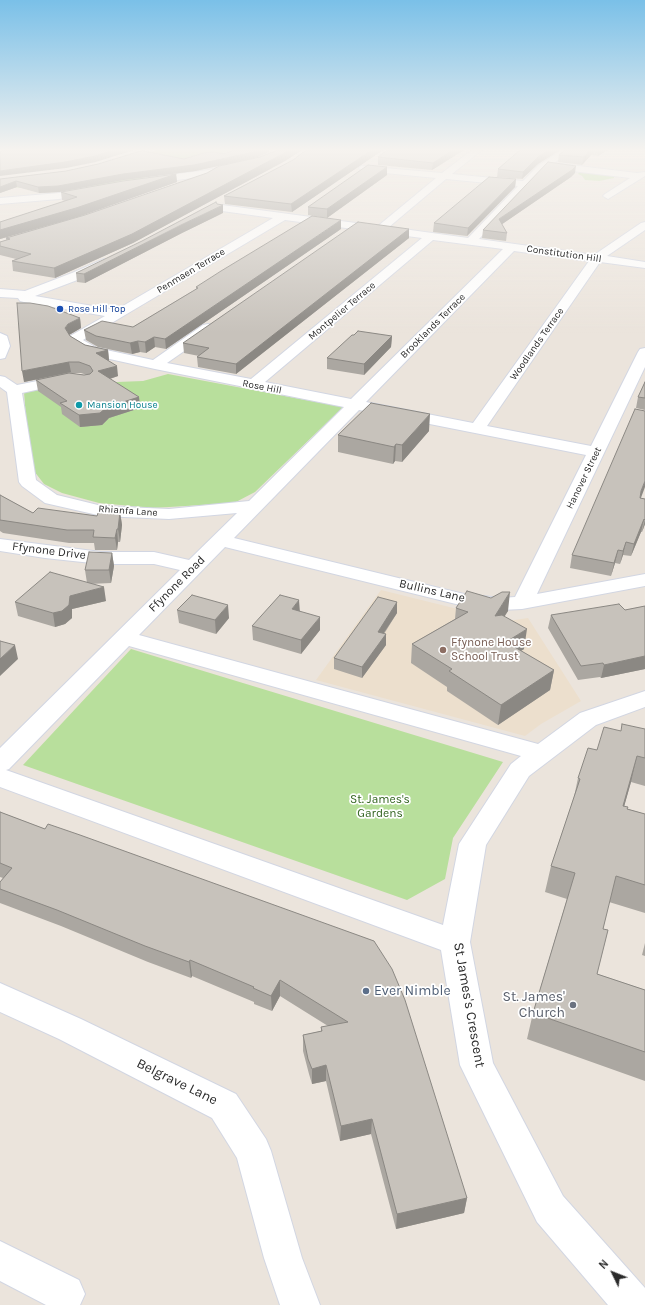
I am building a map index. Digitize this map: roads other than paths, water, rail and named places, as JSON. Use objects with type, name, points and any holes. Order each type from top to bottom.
[{"type":"street","name":"Constitution Hill","points":[[259,211],[289,217],[645,265]]},
{"type":"street","name":"Penmaen Terrace","points":[[119,314],[289,217],[303,211]]},
{"type":"street","points":[[381,229],[403,211]]},
{"type":"street","points":[[471,241],[500,211]]},
{"type":"street","points":[[597,258],[645,225]]},
{"type":"street","points":[[342,235],[355,226]]},
{"type":"street","name":"Montpelier Terrace","points":[[253,385],[431,236]]},
{"type":"street","name":"Brooklands Terrace","points":[[354,405],[511,247]]},
{"type":"street","points":[[25,296],[76,276],[117,256]]},
{"type":"street","name":"Woodlands Terrace","points":[[477,429],[597,258]]},
{"type":"street","points":[[0,294],[25,296],[119,314]]},
{"type":"street","name":"Rose Hill","points":[[119,314],[76,339],[78,343],[92,351],[155,365],[596,452]]},
{"type":"street","points":[[155,365],[220,320]]},
{"type":"street","points":[[0,355],[5,337]]},
{"type":"street","name":"Hanover Street","points":[[522,603],[596,452],[623,412],[645,354]]},
{"type":"street","points":[[7,385],[80,378]]},
{"type":"street","name":"Rhianfa Lane","points":[[7,385],[28,482],[51,499],[102,511],[169,514],[255,506]]},
{"type":"street","name":"Ffynone Road","points":[[0,763],[354,405]]},
{"type":"street","name":"Bullins Lane","points":[[221,540],[464,600],[500,604],[522,603],[645,580]]},
{"type":"street","name":"Ffynone Drive","points":[[0,545],[101,558],[154,558],[194,567]]},
{"type":"street","points":[[124,638],[543,754]]},
{"type":"street","name":"St James's Crescent","points":[[634,1305],[550,1209],[477,1065],[455,942],[473,844],[520,770],[588,719],[645,699]]},
{"type":"street","points":[[0,776],[455,942]]},
{"type":"street","name":"Belgrave Lane","points":[[0,997],[224,1106],[253,1151],[283,1258],[300,1305]]},
{"type":"street","points":[[0,1260],[65,1294]]},
{"type":"place","name":"Rose Hill Top","points":[[60,309]]},
{"type":"place","name":"Mansion House","points":[[79,405]]},
{"type":"place","name":"Ffynone House School Trust","points":[[443,650]]},
{"type":"place","name":"Ever Nimble","points":[[366,991]]},
{"type":"place","name":"St. James' Church","points":[[573,1005]]},
{"type":"park label","name":"St. James's Gardens","points":[[380,807]]}]
